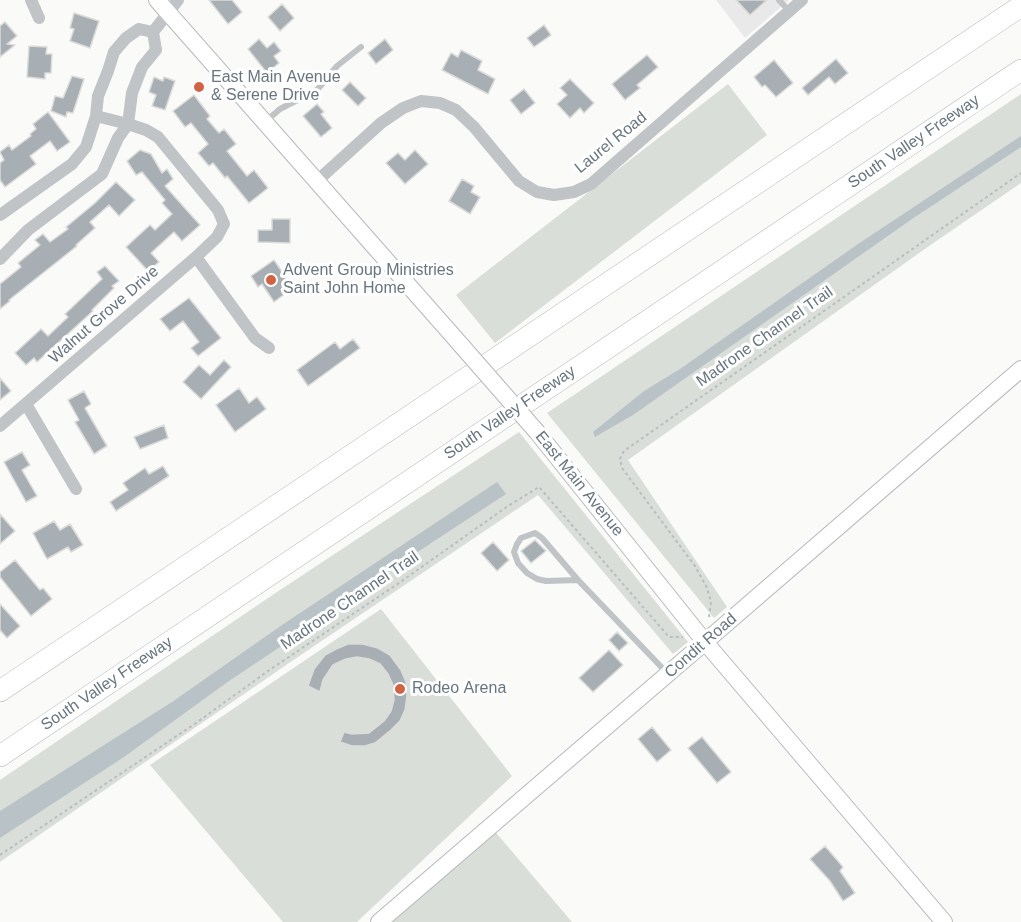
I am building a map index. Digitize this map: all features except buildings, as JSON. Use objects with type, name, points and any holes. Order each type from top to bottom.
[{"type":"highway","points":[[0,691],[1021,6]]},
{"type":"highway","name":"South Valley Freeway","points":[[0,756],[1021,70]]},
{"type":"street","points":[[32,0],[39,18]]},
{"type":"street","name":"Laurel Road","points":[[317,181],[381,123],[403,108],[421,102],[440,103],[456,110],[519,181],[537,192],[554,195],[574,192],[604,173],[802,0]]},
{"type":"street","points":[[0,259],[28,230],[102,174],[118,138],[128,124],[132,93],[142,68],[156,50],[153,32],[167,4]]},
{"type":"street","name":"East Main Avenue","points":[[167,4],[264,122],[537,432],[705,642],[945,922]]},
{"type":"street","points":[[0,215],[72,164],[86,147],[96,116],[98,96],[114,52],[126,38],[139,29],[153,32]]},
{"type":"street","points":[[96,116],[128,124]]},
{"type":"street","name":"Walnut Grove Drive","points":[[0,426],[196,257],[217,237],[224,224],[218,210],[158,137],[128,124]]},
{"type":"street","points":[[196,257],[255,338],[269,348]]},
{"type":"street","name":"Condit Road","points":[[379,922],[1021,369]]},
{"type":"street","points":[[26,404],[76,489]]},
{"type":"lane","points":[[779,0],[789,11]]},
{"type":"lane","points":[[264,122],[280,109],[317,90],[337,66],[361,47]]},
{"type":"lane","points":[[578,580],[537,579],[527,573],[518,563],[514,552],[517,544],[521,538],[535,533],[547,543],[578,580],[668,674]]},
{"type":"path","name":"Madrone Channel Trail","points":[[709,617],[711,602],[707,588],[695,566],[622,468],[620,459],[624,452],[1021,173]]},
{"type":"path","name":"Madrone Channel Trail","points":[[0,855],[205,717],[508,506],[539,488],[669,637],[683,637]]},
{"type":"shaded area","points":[[716,0],[789,0],[745,38]]},
{"type":"shaded area","points":[[728,84],[767,135],[495,343],[456,295]]},
{"type":"shaded area","points":[[1021,94],[1021,183],[628,460],[727,607],[714,618],[547,413]]},
{"type":"shaded area","points":[[1021,136],[1021,147],[912,219],[633,415],[595,437],[593,432],[644,391],[680,369],[858,244]]},
{"type":"shaded area","points":[[519,432],[688,642],[673,654],[538,495],[0,862],[0,780],[271,596]]},
{"type":"shaded area","points":[[497,482],[506,494],[229,681],[124,757],[0,838],[0,811],[172,702],[282,625]]},
{"type":"shaded area","points":[[381,609],[512,776],[357,922],[283,922],[150,765]]},
{"type":"shaded area","points":[[492,828],[572,922],[381,922]]},
{"type":"place","name":"East Main Avenue & Serene Drive","points":[[199,87]]},
{"type":"place","name":"Advent Group Ministries Saint John Home","points":[[271,280]]},
{"type":"place","name":"Rodeo Arena","points":[[400,689]]}]
